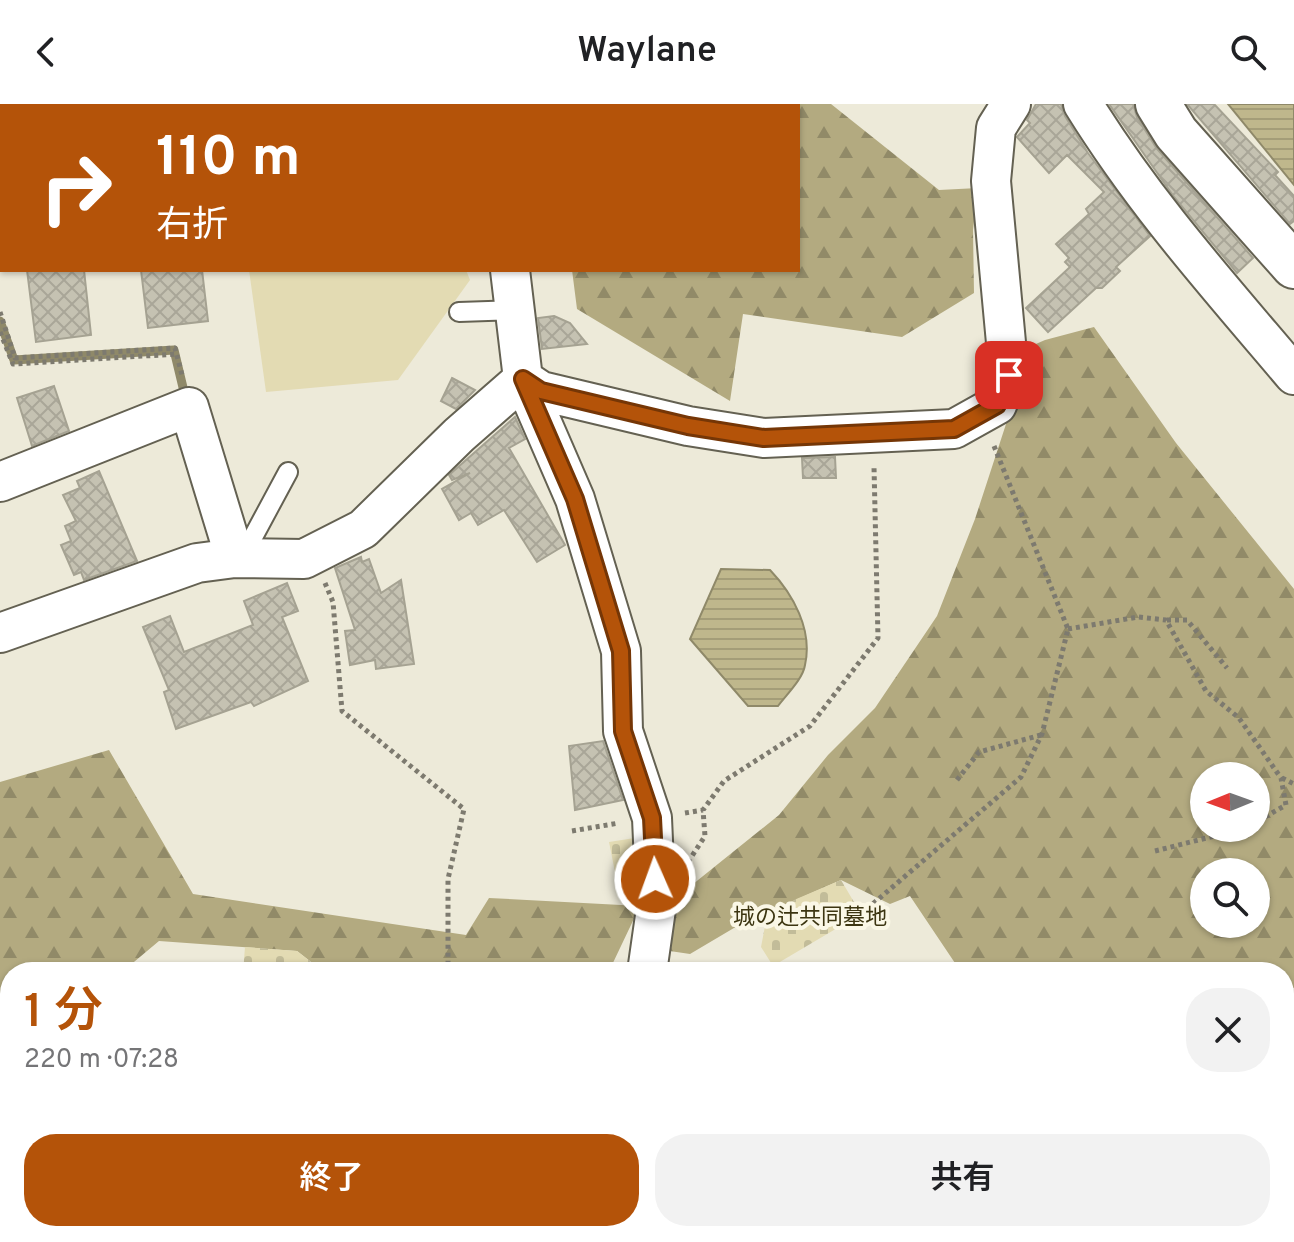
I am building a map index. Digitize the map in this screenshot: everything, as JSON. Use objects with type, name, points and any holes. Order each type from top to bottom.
[{"type":"main road","points":[[1158,104],[1176,133],[1294,266]]},
{"type":"street","points":[[523,379],[541,391],[703,428],[764,438],[954,429],[997,405],[1009,375],[991,181],[996,128],[1011,104]]},
{"type":"street","points":[[1083,104],[1124,170],[1179,242],[1294,375]]},
{"type":"street","points":[[510,272],[523,379],[575,499],[621,651],[623,731],[652,818],[656,909],[648,962]]},
{"type":"street","points":[[0,633],[197,563],[235,558],[304,559],[363,529],[459,435],[523,379]]},
{"type":"street","points":[[0,482],[189,407],[235,558]]},
{"type":"street","points":[[635,962],[656,909]]},
{"type":"lane","points":[[459,312],[516,310]]},
{"type":"lane","points":[[235,558],[252,539],[288,472]]},
{"type":"path","points":[[0,312],[15,358],[175,348],[189,407]]},
{"type":"path","points":[[0,332],[13,364],[174,354]]},
{"type":"path","points":[[656,909],[705,836],[703,810],[724,781],[810,726],[878,638],[874,565],[874,434]]},
{"type":"path","points":[[861,914],[1021,777],[1042,734],[1068,629],[992,442]]},
{"type":"path","points":[[312,555],[333,602],[342,711],[464,809],[448,879],[448,962]]},
{"type":"path","points":[[1068,629],[1138,617],[1187,620],[1227,668]]},
{"type":"path","points":[[1166,620],[1206,691],[1239,718],[1281,778],[1286,805],[1270,814]]},
{"type":"path","points":[[957,780],[979,752],[1042,734]]},
{"type":"path","points":[[1281,778],[1294,784]]},
{"type":"path","points":[[572,831],[629,821]]},
{"type":"path","points":[[1155,851],[1191,842]]},
{"type":"green space","points":[[800,104],[831,104],[939,190],[978,188],[973,230],[974,293],[902,337],[743,314],[730,401],[577,309],[572,272],[800,272]]},
{"type":"green space","points":[[249,272],[467,272],[470,280],[398,380],[266,392]]},
{"type":"green space","points":[[1094,327],[1176,443],[1294,589],[1294,962],[954,962],[910,896],[890,904],[841,880],[739,925],[690,954],[663,950],[667,905],[779,815],[828,755],[875,708],[937,616],[975,519],[1024,369],[1020,351],[1045,340]]},
{"type":"green space","points":[[109,750],[193,894],[466,935],[489,898],[640,906],[613,962],[311,962],[297,951],[159,941],[134,962],[0,962],[0,782]]},
{"type":"green space","points":[[641,837],[648,886],[619,892],[609,842]]},
{"type":"green space","name":"城の辻共同墓地","points":[[841,880],[861,914],[780,962],[770,962],[761,947],[766,921],[794,900]]},
{"type":"green space","points":[[245,947],[297,951],[311,962],[244,962]]},
{"type":"shaded area","points":[[1228,104],[1294,104],[1294,185]]},
{"type":"shaded area","points":[[721,569],[770,570],[799,613],[806,639],[804,670],[778,706],[748,706],[690,639]]},
{"type":"building","points":[[1036,104],[1061,104],[1088,153],[1150,236],[1116,267],[1120,271],[1102,288],[1096,288],[1048,332],[1026,308],[1070,267],[1065,262],[1069,258],[1056,244],[1089,214],[1086,209],[1104,192],[1067,155],[1049,173],[1017,137],[1030,123],[1027,120]]},
{"type":"building","points":[[1109,104],[1133,104],[1137,117],[1157,149],[1253,258],[1237,273],[1174,197]]},
{"type":"building","points":[[1187,104],[1214,104],[1278,172],[1275,175],[1294,196],[1294,221],[1290,224]]},
{"type":"building","points":[[27,272],[84,272],[91,335],[36,342]]},
{"type":"building","points":[[141,272],[202,272],[208,321],[148,328]]},
{"type":"building","points":[[554,316],[570,323],[587,344],[542,349],[538,318]]},
{"type":"building","points":[[452,378],[475,390],[456,409],[441,401]]},
{"type":"building","points":[[54,386],[69,431],[32,446],[17,398]]},
{"type":"building","points":[[515,417],[525,439],[509,448],[565,545],[537,562],[504,510],[478,525],[471,513],[459,520],[442,489],[470,473],[452,480],[449,475]]},
{"type":"building","points":[[835,457],[836,478],[803,478],[802,458]]},
{"type":"building","points":[[99,471],[137,561],[84,580],[81,572],[74,575],[61,545],[71,541],[65,526],[76,521],[63,495],[80,488],[77,481]]},
{"type":"building","points":[[361,557],[362,562],[369,559],[381,593],[401,580],[414,664],[376,669],[375,660],[350,665],[345,631],[355,630],[335,568]]},
{"type":"building","points":[[287,583],[298,611],[282,617],[308,681],[254,706],[251,702],[176,729],[164,692],[169,690],[143,627],[170,616],[184,652],[253,625],[244,601]]},
{"type":"building","points":[[603,741],[623,800],[575,810],[569,746]]},
{"type":"waterway","points":[[0,321],[14,360],[174,350],[186,400]]},
{"type":"route","points":[[655,879],[652,818],[623,731],[621,651],[575,499],[523,379],[541,391],[688,426],[764,438],[954,429],[997,405],[1009,375]]}]
